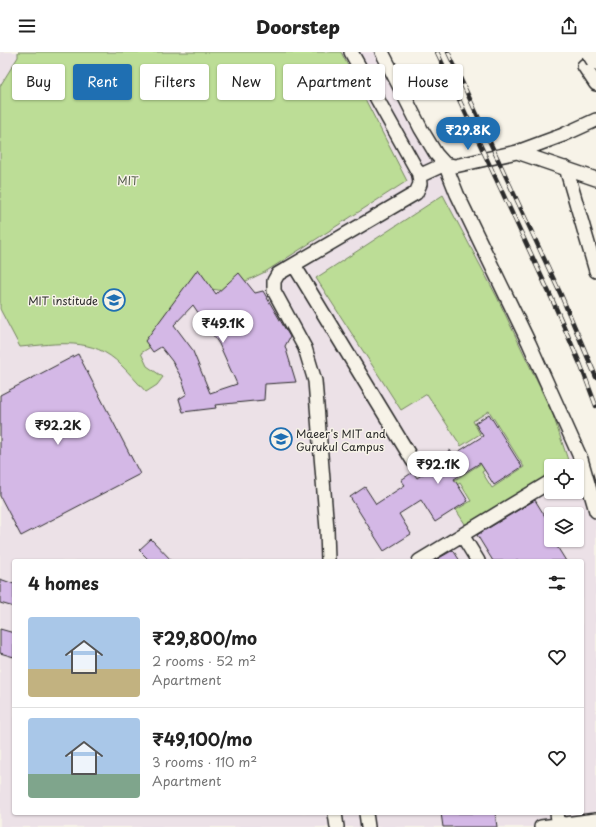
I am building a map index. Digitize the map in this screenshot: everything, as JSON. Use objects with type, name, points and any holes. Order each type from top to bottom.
[{"type":"street","points":[[328,559],[327,529],[315,381],[305,348],[274,291],[274,281],[278,274],[416,193],[420,184],[419,176],[352,52]]},
{"type":"street","points":[[382,52],[421,129],[436,154],[445,164],[457,194],[529,343],[581,459],[596,511]]},
{"type":"street","points":[[592,59],[596,84]]},
{"type":"street","points":[[419,176],[445,164],[455,166],[517,152],[596,120]]},
{"type":"street","points":[[517,152],[596,179]]},
{"type":"street","points":[[566,168],[596,271]]},
{"type":"street","points":[[294,265],[413,461]]},
{"type":"street","points":[[422,559],[544,485]]},
{"type":"street","points":[[462,535],[477,559]]},
{"type":"street","points":[[335,815],[337,827]]},
{"type":"street","points":[[366,815],[368,827]]},
{"type":"street","points":[[541,827],[558,822],[596,820]]},
{"type":"shaded area","name":"Maeer's MIT and Gurukul Campus","points":[[0,52],[387,52],[393,65],[393,100],[410,100],[581,459],[544,459],[544,499],[584,499],[584,469],[596,511],[596,827],[0,827]]},
{"type":"green space","name":"MIT","points":[[18,52],[341,52],[347,64],[283,64],[283,100],[366,100],[407,181],[265,272],[225,291],[197,287],[152,346],[141,353],[147,366],[163,377],[157,385],[146,392],[121,365],[110,356],[99,350],[74,344],[47,344],[20,347],[0,309],[0,86],[12,67],[12,100],[65,100],[65,64],[14,64],[18,57]]},
{"type":"green space","points":[[443,195],[497,297],[553,415],[568,459],[544,459],[544,479],[467,527],[456,510],[471,501],[460,483],[445,493],[442,488],[490,458],[493,464],[482,472],[492,488],[524,467],[489,411],[473,421],[480,434],[461,446],[427,394],[401,410],[316,278]]},
{"type":"building","points":[[198,269],[216,294],[239,273],[255,293],[263,291],[290,337],[285,346],[296,382],[265,384],[264,400],[215,405],[216,408],[183,412],[179,399],[187,394],[182,379],[172,361],[161,347],[153,352],[145,341]],"holes":[[[193,305],[219,344],[237,384],[210,393],[192,349],[174,325]]]},
{"type":"building","points":[[78,354],[140,474],[21,536],[0,496],[0,395]]},
{"type":"building","points":[[489,414],[522,467],[494,485],[480,463],[454,479],[468,501],[435,522],[421,500],[399,514],[411,534],[384,551],[350,497],[365,487],[376,504],[405,485],[401,480],[413,472],[417,478],[441,462],[439,458],[450,450],[453,455],[483,436],[475,423]]},
{"type":"building","points":[[535,500],[544,515],[544,547],[557,547],[565,559],[492,559],[477,535]]},
{"type":"building","points":[[151,539],[170,559],[148,559],[139,550]]},
{"type":"building","points":[[453,550],[459,559],[437,559]]},
{"type":"building","points":[[0,579],[12,583],[12,606],[0,603]]},
{"type":"building","points":[[0,629],[12,632],[12,656],[0,653]]},
{"type":"building","points":[[441,815],[495,815],[497,827],[443,827]]},
{"type":"railway","points":[[437,52],[552,299],[581,366],[596,406]]},
{"type":"railway","points":[[448,52],[561,295],[596,377]]},
{"type":"place","name":"MIT institude","points":[[114,300]]},
{"type":"place","name":"Maeer's MIT and Gurukul Campus","points":[[281,439]]}]
